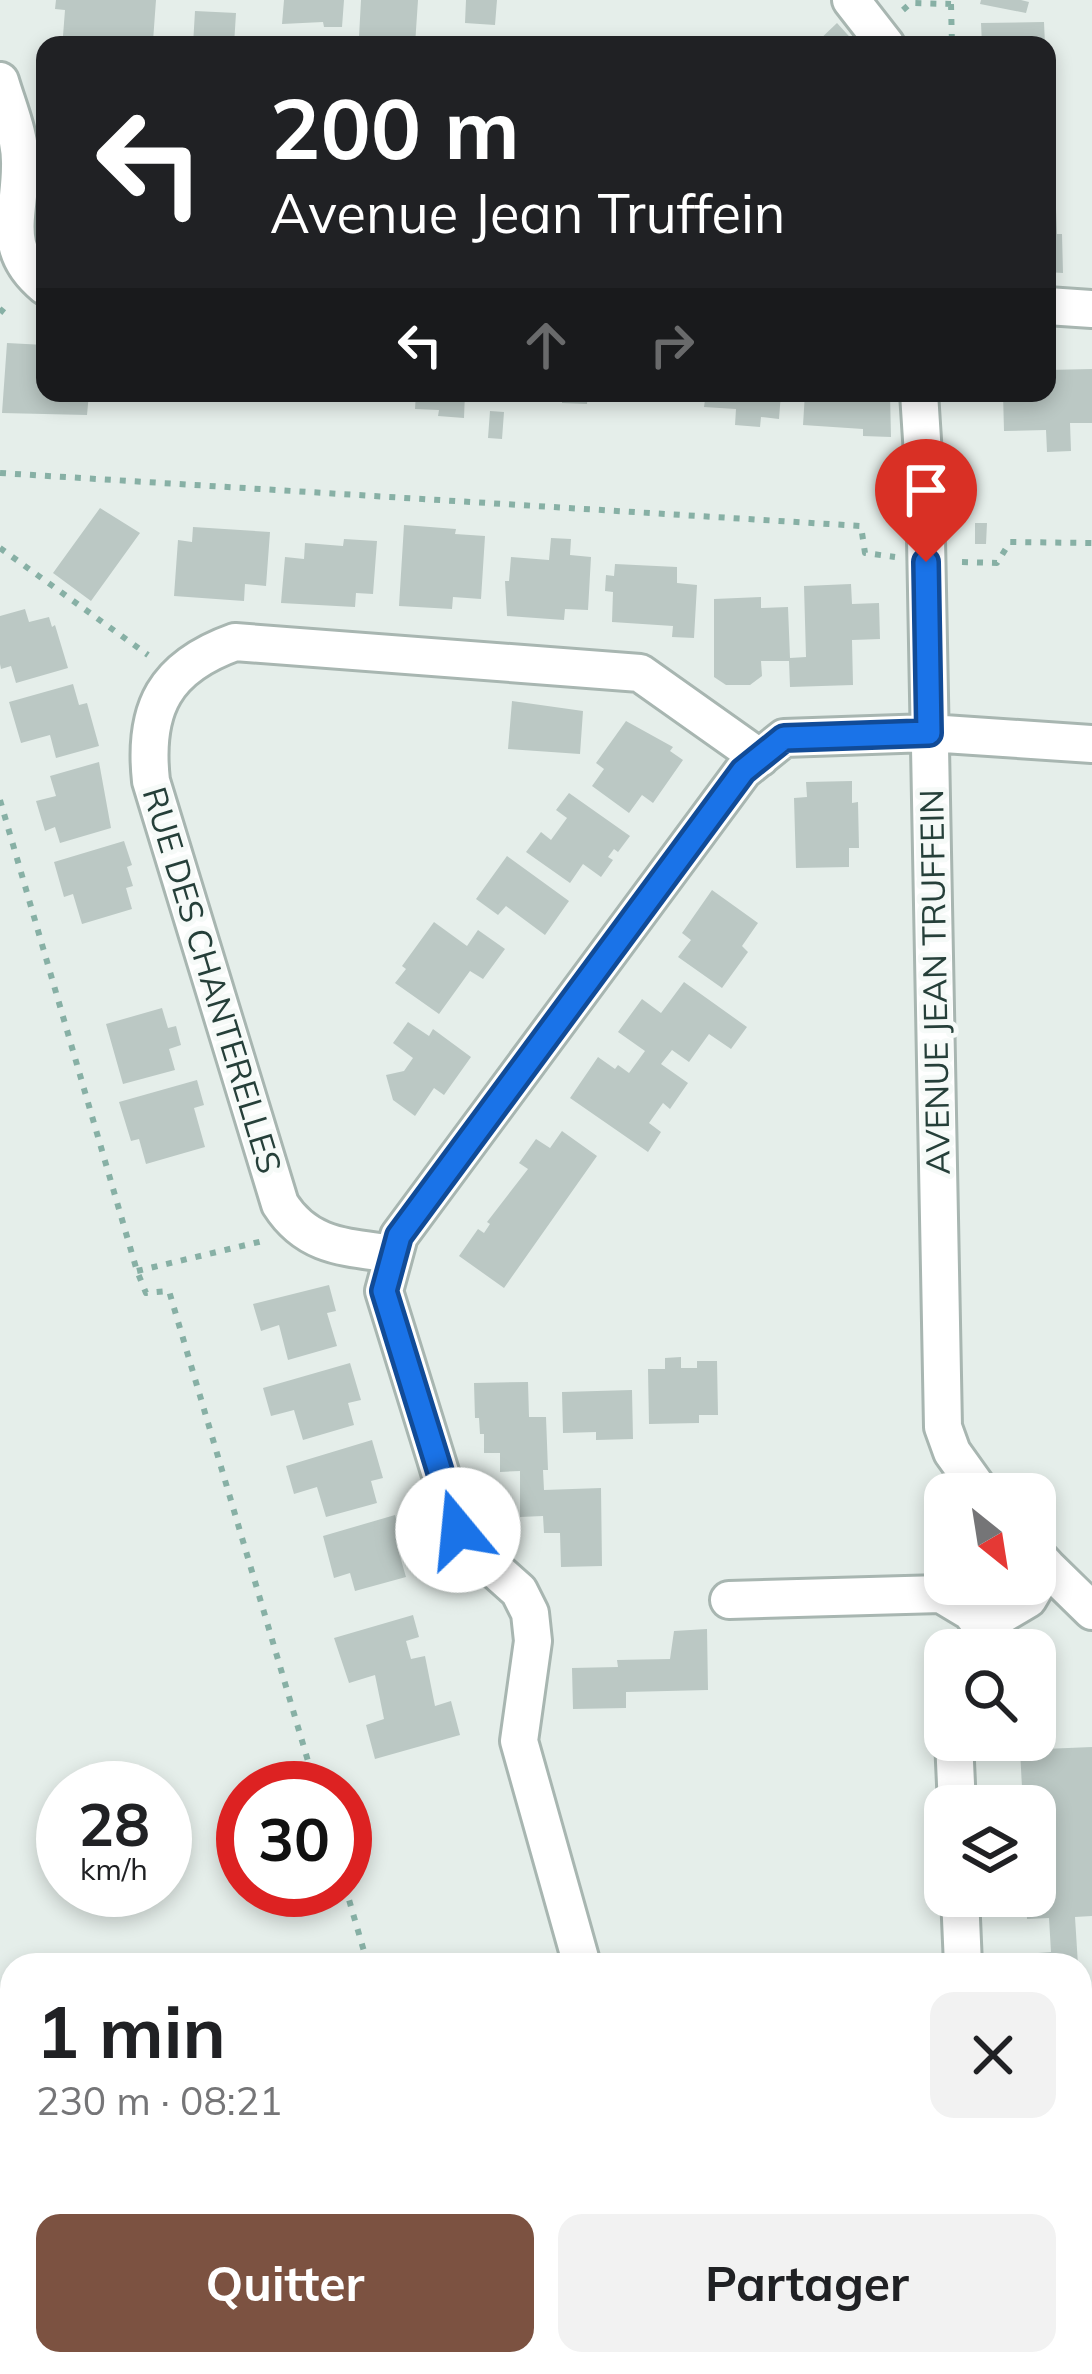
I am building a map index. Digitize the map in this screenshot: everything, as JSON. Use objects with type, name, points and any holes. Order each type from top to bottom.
[{"type":"street","points":[[851,0],[880,36]]},
{"type":"street","points":[[0,81],[21,170],[8,223],[10,242],[22,269],[36,279]]},
{"type":"street","points":[[1056,307],[1092,309]]},
{"type":"street","name":"AVENUE JEAN TRUFFEIN","points":[[919,402],[943,1426],[952,1452],[967,1473]]},
{"type":"street","points":[[177,675],[207,652],[235,642],[640,673],[760,758]]},
{"type":"street","name":"RUE DES CHANTERELLES","points":[[177,675],[153,712],[148,733],[151,781],[280,1204],[301,1232]]},
{"type":"street","points":[[579,1953],[519,1741],[533,1641],[530,1613],[519,1591],[458,1530],[384,1291],[399,1236],[743,771],[784,738],[929,733],[1092,744]]},
{"type":"street","points":[[301,1232],[339,1246],[394,1254]]},
{"type":"street","points":[[1056,1576],[1092,1611]]},
{"type":"street","points":[[729,1600],[941,1594],[971,1612],[974,1629]]},
{"type":"street","points":[[990,1629],[1020,1605]]},
{"type":"street","points":[[961,1917],[962,1953]]},
{"type":"path","points":[[884,36],[911,3],[951,2],[952,36]]},
{"type":"path","points":[[0,473],[861,526],[865,553],[926,562],[997,563],[1010,542],[1092,543]]},
{"type":"path","points":[[0,548],[177,675]]},
{"type":"path","points":[[0,800],[137,1271],[146,1293],[170,1291],[308,1761]]},
{"type":"path","points":[[137,1271],[301,1232]]},
{"type":"path","points":[[354,1917],[365,1953]]},
{"type":"building","points":[[56,0],[156,0],[153,36],[63,36],[65,10],[55,9]]},
{"type":"building","points":[[284,0],[344,0],[342,27],[324,27],[323,22],[282,24]]},
{"type":"building","points":[[361,0],[418,0],[416,36],[359,36]]},
{"type":"building","points":[[466,0],[497,0],[495,25],[465,23]]},
{"type":"building","points":[[981,0],[1029,2],[1026,13],[980,4]]},
{"type":"building","points":[[195,11],[236,13],[235,36],[194,36]]},
{"type":"building","points":[[1044,22],[1045,36],[982,36],[981,23]]},
{"type":"building","points":[[837,23],[849,36],[823,36]]},
{"type":"building","points":[[1056,209],[1057,234],[1062,234],[1063,273],[1056,273]]},
{"type":"building","points":[[7,343],[36,345],[36,402],[88,402],[87,415],[2,413]]},
{"type":"building","points":[[1092,369],[1092,423],[1070,423],[1071,451],[1047,452],[1046,430],[1004,431],[1003,402],[1056,402],[1056,370]]},
{"type":"building","points":[[415,402],[465,402],[464,418],[415,409]]},
{"type":"building","points":[[705,402],[780,402],[779,419],[761,417],[760,427],[735,425],[736,409],[704,407]]},
{"type":"building","points":[[804,402],[890,402],[891,437],[863,436],[863,429],[803,425]]},
{"type":"building","points":[[490,411],[504,412],[502,439],[488,438]]},
{"type":"building","points":[[100,508],[140,533],[91,601],[53,573]]},
{"type":"building","points":[[975,523],[987,523],[986,544],[975,544]]},
{"type":"building","points":[[404,525],[485,536],[481,599],[453,597],[452,609],[399,606]]},
{"type":"building","points":[[193,527],[270,532],[266,586],[245,584],[244,601],[174,596],[178,540],[192,542]]},
{"type":"building","points":[[551,538],[571,539],[570,555],[591,557],[588,610],[565,609],[564,620],[507,616],[505,581],[509,581],[511,557],[549,560]]},
{"type":"building","points":[[344,539],[377,541],[373,594],[356,593],[355,607],[281,603],[285,557],[304,559],[305,543],[343,546]]},
{"type":"building","points":[[615,564],[677,567],[677,583],[697,585],[694,638],[672,637],[673,626],[612,622],[613,592],[605,591],[606,575],[614,576]]},
{"type":"building","points":[[851,584],[852,604],[879,603],[880,639],[852,640],[853,685],[790,687],[789,661],[761,661],[762,676],[750,685],[726,685],[714,677],[714,599],[761,597],[761,608],[788,607],[790,658],[806,657],[804,586]]},
{"type":"building","points":[[25,609],[29,622],[49,617],[55,625],[68,668],[16,683],[11,666],[1,669],[0,616]]},
{"type":"building","points":[[73,684],[79,705],[87,703],[99,746],[56,758],[50,735],[21,743],[9,702]]},
{"type":"building","points":[[512,701],[583,711],[580,754],[508,749]]},
{"type":"building","points":[[626,721],[673,747],[670,751],[683,760],[653,803],[642,795],[629,813],[592,786],[604,769],[596,763]]},
{"type":"building","points":[[99,762],[111,828],[60,843],[55,827],[45,831],[36,801],[56,796],[50,776]]},
{"type":"building","points":[[852,781],[852,803],[858,802],[859,848],[849,848],[849,867],[796,868],[794,798],[807,797],[806,782]]},
{"type":"building","points":[[569,793],[630,836],[608,857],[613,860],[601,877],[583,864],[570,883],[526,852],[541,832],[551,840],[567,818],[556,810]]},
{"type":"building","points":[[124,841],[132,865],[127,867],[133,886],[126,888],[132,909],[82,924],[73,894],[64,897],[54,862]]},
{"type":"building","points":[[507,856],[569,901],[545,935],[506,906],[498,915],[476,899]]},
{"type":"building","points":[[712,890],[758,923],[742,946],[748,952],[722,988],[678,957],[691,940],[682,933]]},
{"type":"building","points":[[434,922],[467,946],[478,930],[505,949],[483,979],[470,971],[439,1014],[395,983]]},
{"type":"building","points":[[684,982],[747,1027],[731,1049],[709,1034],[689,1062],[672,1050],[661,1064],[688,1083],[670,1109],[663,1103],[649,1123],[661,1132],[648,1152],[570,1098],[598,1057],[629,1073],[645,1051],[618,1032],[642,999],[661,1013]]},
{"type":"building","points":[[162,1008],[168,1028],[176,1026],[181,1045],[169,1049],[175,1070],[123,1084],[106,1024]]},
{"type":"building","points":[[408,1022],[429,1036],[433,1029],[471,1057],[444,1095],[434,1088],[415,1116],[393,1100],[386,1075],[404,1071],[413,1058],[393,1043]]},
{"type":"building","points":[[197,1080],[204,1105],[194,1108],[205,1147],[146,1164],[139,1139],[131,1141],[119,1102]]},
{"type":"building","points":[[562,1131],[597,1156],[504,1288],[459,1256],[478,1229],[484,1233],[487,1222],[528,1169],[519,1163],[536,1139],[550,1148]]},
{"type":"building","points":[[329,1285],[336,1311],[327,1313],[337,1346],[288,1360],[279,1325],[261,1331],[253,1304]]},
{"type":"building","points":[[681,1357],[681,1368],[697,1368],[697,1361],[717,1361],[718,1415],[699,1415],[699,1423],[649,1424],[648,1369],[665,1369],[665,1358]]},
{"type":"building","points":[[350,1363],[361,1400],[348,1403],[354,1425],[303,1440],[294,1410],[271,1416],[263,1388]]},
{"type":"building","points":[[528,1382],[529,1417],[546,1417],[544,1490],[601,1488],[602,1566],[561,1567],[560,1533],[544,1533],[543,1516],[520,1517],[520,1471],[500,1472],[500,1453],[484,1453],[484,1434],[475,1418],[474,1383]]},
{"type":"building","points":[[632,1390],[633,1439],[596,1440],[596,1432],[563,1433],[562,1392]]},
{"type":"building","points":[[372,1440],[383,1478],[371,1481],[377,1503],[326,1517],[317,1487],[294,1494],[286,1466]]},
{"type":"building","points":[[395,1515],[406,1577],[355,1591],[350,1573],[334,1578],[323,1536]]},
{"type":"building","points":[[413,1615],[419,1637],[406,1641],[411,1659],[425,1656],[435,1706],[451,1701],[460,1735],[375,1759],[366,1725],[384,1719],[375,1675],[349,1683],[334,1638]]},
{"type":"building","points":[[707,1629],[708,1690],[626,1692],[626,1708],[573,1709],[572,1668],[618,1667],[617,1660],[670,1659],[674,1631]]},
{"type":"building","points":[[1092,1747],[1092,1916],[1075,1917],[1077,1953],[1038,1953],[1051,1952],[1049,1918],[1027,1917],[1056,1917],[1056,1785],[1022,1785],[1021,1761],[1056,1761],[1056,1748]]},
{"type":"route","points":[[458,1530],[384,1291],[399,1236],[743,771],[784,738],[929,733],[926,562]]}]
